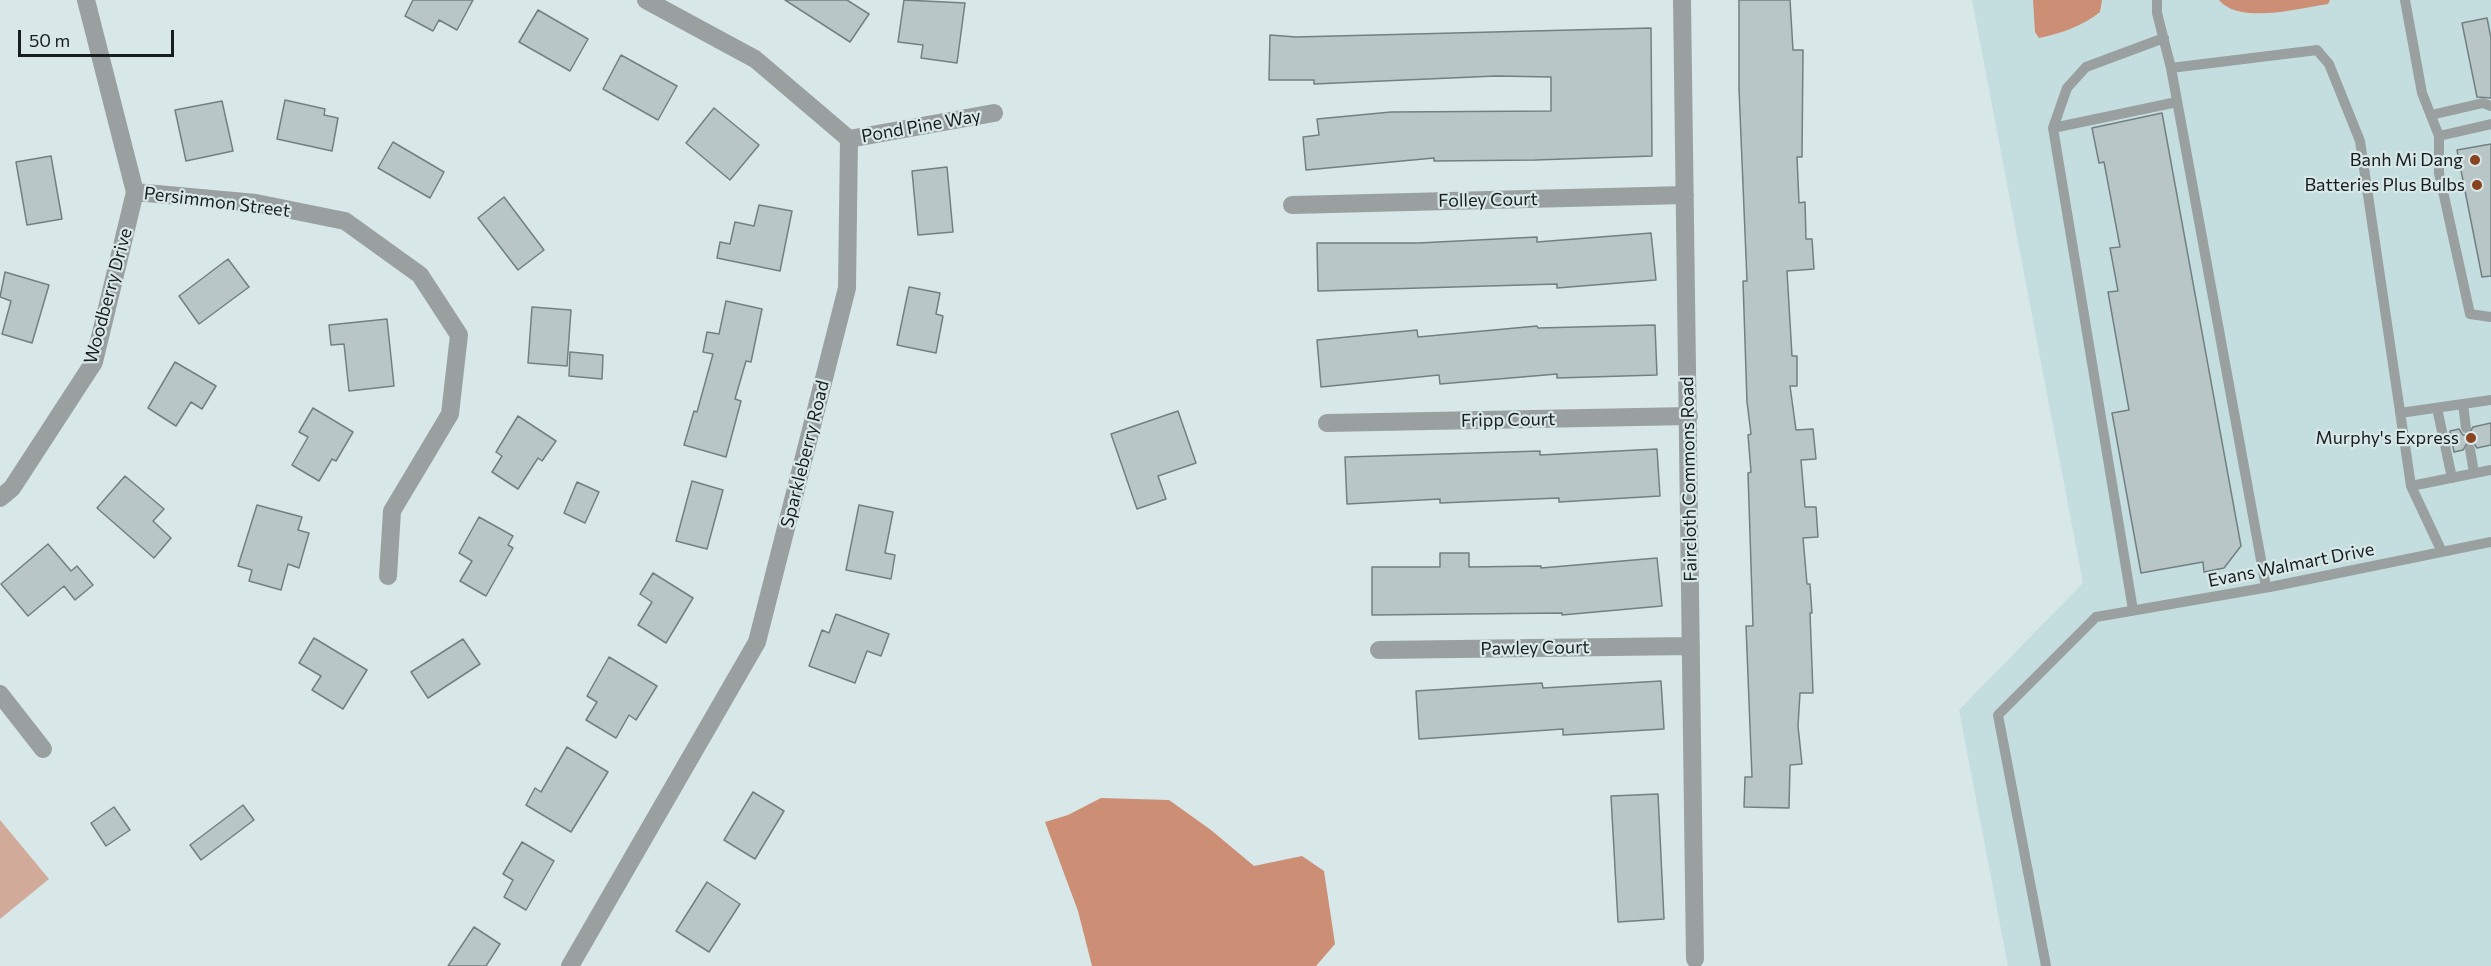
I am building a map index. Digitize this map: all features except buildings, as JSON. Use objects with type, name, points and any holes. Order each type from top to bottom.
[{"type":"street","name":"Woodberry Drive","points":[[0,498],[12,488],[94,362],[135,192],[86,0]]},
{"type":"street","points":[[646,0],[755,59],[849,139]]},
{"type":"street","name":"Faircloth Commons Road","points":[[1682,0],[1695,959]]},
{"type":"street","name":"Pond Pine Way","points":[[849,139],[994,113]]},
{"type":"street","name":"Sparkleberry Road","points":[[570,966],[757,642],[847,288],[849,139]]},
{"type":"street","name":"Persimmon Street","points":[[135,192],[256,203],[345,221],[420,275],[459,335],[450,414],[392,512],[388,576]]},
{"type":"street","name":"Folley Court","points":[[1292,205],[1685,195]]},
{"type":"street","name":"Fripp Court","points":[[1327,423],[1689,416]]},
{"type":"street","name":"Pawley Court","points":[[1379,650],[1691,646]]},
{"type":"street","points":[[0,694],[42,749]]},
{"type":"lane","points":[[2157,0],[2266,587]]},
{"type":"lane","points":[[2405,0],[2422,93],[2439,136],[2439,173],[2470,314],[2491,317]]},
{"type":"lane","points":[[2133,610],[2053,128],[2067,88],[2086,67],[2163,38]]},
{"type":"lane","points":[[2171,68],[2317,50],[2329,64],[2360,141],[2411,486],[2442,552]]},
{"type":"lane","points":[[2053,128],[2177,102]]},
{"type":"lane","points":[[2431,116],[2483,103],[2491,106]]},
{"type":"lane","points":[[2439,136],[2491,124]]},
{"type":"lane","points":[[2400,413],[2491,400]]},
{"type":"lane","points":[[2463,404],[2466,428]]},
{"type":"lane","points":[[2437,408],[2452,478]]},
{"type":"lane","points":[[2470,449],[2474,473]]},
{"type":"lane","points":[[2411,486],[2491,470]]},
{"type":"lane","name":"Evans Walmart Drive","points":[[2046,966],[1998,716],[2096,617],[2266,587],[2491,542]]},
{"type":"shaded area","points":[[1972,0],[2491,0],[2491,966],[2008,966],[1959,710],[2083,583]]},
{"type":"shaded area","points":[[2033,0],[2102,0],[2100,12],[2087,21],[2039,38],[2035,32]]},
{"type":"shaded area","points":[[2219,0],[2330,0],[2328,4],[2270,13],[2255,13],[2228,8]]},
{"type":"shaded area","points":[[1101,798],[1169,800],[1211,830],[1254,866],[1302,856],[1324,871],[1335,944],[1316,966],[1092,966],[1078,911],[1045,822],[1068,815]]},
{"type":"shaded area","points":[[0,820],[49,879],[0,919]]},
{"type":"place","name":"Banh Mi Dang","points":[[2475,160]]},
{"type":"place","name":"Batteries Plus Bulbs","points":[[2477,185]]},
{"type":"place","name":"Murphy's Express","points":[[2471,438]]}]
